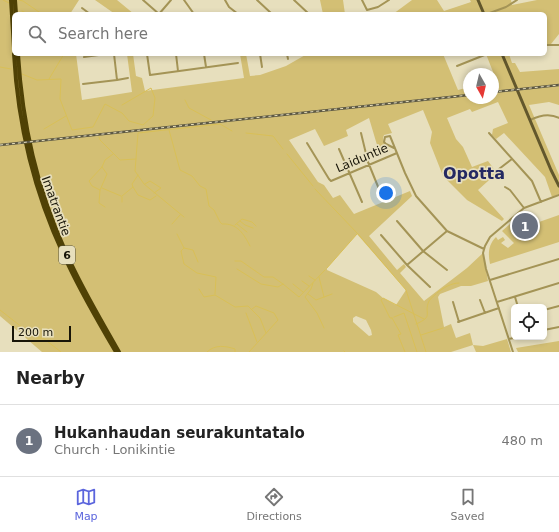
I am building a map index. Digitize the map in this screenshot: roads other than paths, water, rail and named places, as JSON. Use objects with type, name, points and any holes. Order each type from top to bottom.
[{"type":"highway","points":[[11,0],[12,16]]},
{"type":"highway","points":[[15,0],[16,12]]},
{"type":"highway","name":"Imatrantie","points":[[14,56],[17,85],[29,151],[44,208],[61,249],[90,308],[116,352]]},
{"type":"highway","name":"Imatrantie","points":[[18,56],[26,134]]},
{"type":"highway","name":"Imatrantie","points":[[29,151],[64,248],[93,306],[119,352]]},
{"type":"main road","points":[[478,0],[483,12]]},
{"type":"main road","points":[[503,56],[550,170],[559,186]]},
{"type":"street","points":[[143,0],[157,12]]},
{"type":"street","points":[[161,12],[171,0]]},
{"type":"street","points":[[184,0],[193,12]]},
{"type":"street","points":[[225,0],[228,7],[235,12]]},
{"type":"street","points":[[257,0],[270,12]]},
{"type":"street","points":[[294,0],[307,12]]},
{"type":"street","points":[[362,0],[367,10],[378,7],[389,0]]},
{"type":"street","points":[[492,12],[506,7],[517,0]]},
{"type":"street","points":[[82,8],[87,12]]},
{"type":"street","points":[[547,45],[559,45]]},
{"type":"street","points":[[84,57],[91,56]]},
{"type":"street","points":[[114,56],[117,80]]},
{"type":"street","points":[[147,56],[150,75],[238,63]]},
{"type":"street","points":[[176,56],[178,71]]},
{"type":"street","points":[[204,56],[206,67]]},
{"type":"street","points":[[260,56],[262,67]]},
{"type":"street","points":[[457,66],[482,56]]},
{"type":"street","points":[[83,84],[128,78]]},
{"type":"street","points":[[530,120],[545,115],[553,115],[559,118]]},
{"type":"street","points":[[361,133],[369,165],[381,194]]},
{"type":"street","points":[[489,133],[532,181],[541,202]]},
{"type":"street","points":[[394,148],[384,142],[385,137],[390,136],[393,141],[394,148],[416,196],[446,231],[484,249]]},
{"type":"street","name":"Laiduntie","points":[[307,144],[331,181],[397,154]]},
{"type":"street","points":[[339,149],[362,202]]},
{"type":"street","points":[[499,170],[512,159]]},
{"type":"street","points":[[504,187],[510,190],[524,208]]},
{"type":"street","points":[[513,352],[484,259],[484,249],[490,238],[524,208],[559,195]]},
{"type":"street","points":[[397,221],[423,252],[447,270]]},
{"type":"street","points":[[407,265],[446,231]]},
{"type":"street","points":[[381,235],[407,265],[430,287]]},
{"type":"street","points":[[490,280],[559,259]]},
{"type":"street","points":[[498,302],[559,283]]},
{"type":"street","points":[[515,297],[517,304]]},
{"type":"street","points":[[480,300],[485,313]]},
{"type":"street","points":[[453,302],[459,322],[499,308]]},
{"type":"street","points":[[547,309],[559,306]]},
{"type":"street","points":[[547,329],[559,327]]},
{"type":"waterway","points":[[3,0],[9,3]]},
{"type":"waterway","points":[[19,0],[39,12]]},
{"type":"waterway","points":[[49,79],[63,56]]},
{"type":"waterway","points":[[0,67],[11,69]]},
{"type":"waterway","points":[[22,74],[37,80],[61,79],[60,99],[72,130],[93,127],[105,104],[122,113],[129,121],[143,125],[153,116],[155,98],[151,88],[122,105]]},
{"type":"waterway","points":[[185,100],[189,108],[211,120]]},
{"type":"waterway","points":[[44,129],[66,116]]},
{"type":"waterway","points":[[184,217],[144,184],[135,171],[138,133],[220,124],[232,131]]},
{"type":"waterway","points":[[169,130],[180,170],[192,176],[200,186],[206,189],[209,206],[214,210],[220,222],[222,224],[236,227],[245,237],[250,246]]},
{"type":"waterway","points":[[246,133],[273,136],[283,149]]},
{"type":"waterway","points":[[99,137],[100,140],[120,160],[136,159]]},
{"type":"waterway","points":[[100,190],[92,186],[89,181],[102,167],[105,160],[113,154]]},
{"type":"waterway","points":[[287,154],[313,186]]},
{"type":"waterway","points":[[102,167],[107,174],[100,190],[99,203],[105,207]]},
{"type":"waterway","points":[[122,196],[133,187],[132,184],[138,175]]},
{"type":"waterway","points":[[145,184],[150,181],[161,188],[154,193]]},
{"type":"waterway","points":[[133,187],[138,195],[150,200],[156,196]]},
{"type":"waterway","points":[[102,188],[121,196]]},
{"type":"waterway","points":[[315,189],[358,234],[406,290],[426,352]]},
{"type":"waterway","points":[[122,197],[122,202]]},
{"type":"waterway","points":[[172,224],[180,215]]},
{"type":"waterway","points":[[235,225],[242,219],[252,222],[256,226]]},
{"type":"waterway","points":[[240,221],[253,228]]},
{"type":"waterway","points":[[237,224],[247,232]]},
{"type":"waterway","points":[[177,234],[184,248],[181,251],[184,264],[197,273],[216,277],[215,294]]},
{"type":"waterway","points":[[327,268],[357,234]]},
{"type":"waterway","points":[[184,248],[193,250],[198,262]]},
{"type":"waterway","points":[[235,261],[241,261],[264,277],[273,277],[299,297],[325,270]]},
{"type":"waterway","points":[[237,269],[261,284],[278,287],[283,284]]},
{"type":"waterway","points":[[309,276],[315,280]]},
{"type":"waterway","points":[[319,277],[324,297]]},
{"type":"waterway","points":[[302,281],[309,286]]},
{"type":"waterway","points":[[313,283],[311,289],[305,297],[317,313],[324,328]]},
{"type":"waterway","points":[[437,293],[447,286],[459,283]]},
{"type":"waterway","points":[[293,284],[303,292]]},
{"type":"waterway","points":[[199,289],[204,297],[215,295],[235,307],[248,306],[260,318],[266,333]]},
{"type":"waterway","points":[[308,294],[316,300],[332,294]]},
{"type":"waterway","points":[[416,324],[427,317],[427,305],[431,298],[436,294]]},
{"type":"waterway","points":[[392,318],[390,318],[381,300],[383,298],[424,319]]},
{"type":"waterway","points":[[249,352],[278,320],[274,313],[256,306],[252,309]]},
{"type":"waterway","points":[[0,310],[32,335],[37,338],[43,338],[61,352]]},
{"type":"waterway","points":[[246,313],[257,342]]},
{"type":"waterway","points":[[394,317],[404,313],[417,352]]},
{"type":"waterway","points":[[392,318],[401,334],[398,335],[405,352]]},
{"type":"waterway","points":[[421,335],[443,328]]},
{"type":"waterway","points":[[207,352],[210,349],[221,346],[235,349],[235,352]]},
{"type":"railway","points":[[499,91],[559,85]]},
{"type":"railway","points":[[0,145],[463,96]]},
{"type":"place","name":"Hukanhaudan seurakuntatalo","points":[[525,226]]},
{"type":"district","name":"Opotta","points":[[474,173]]}]
